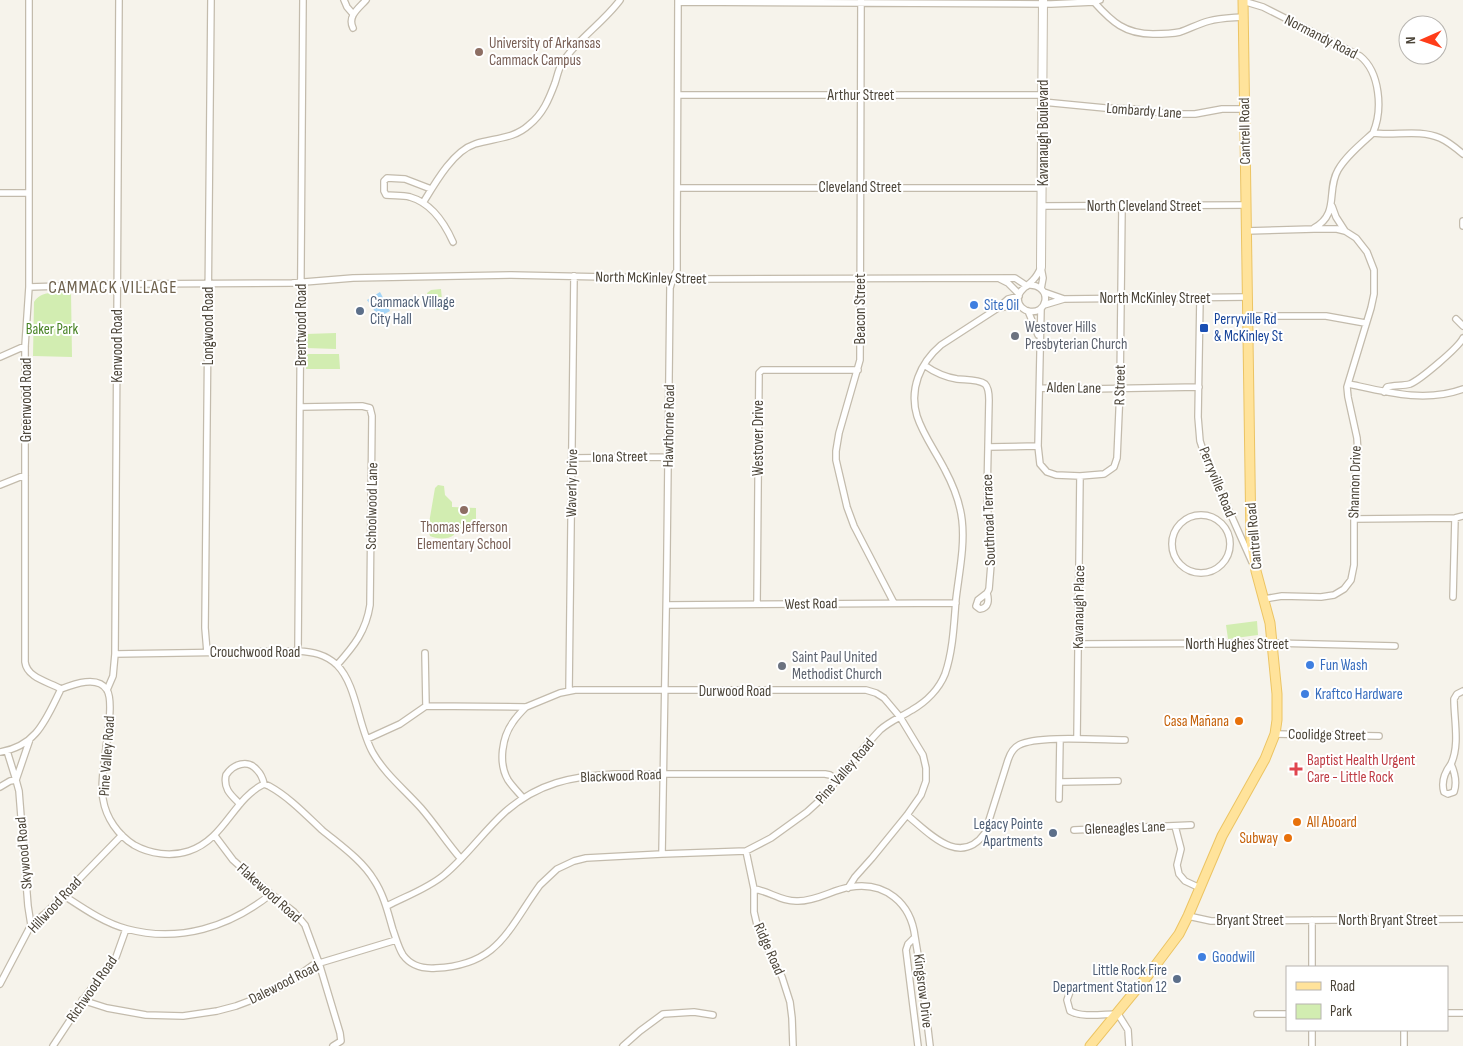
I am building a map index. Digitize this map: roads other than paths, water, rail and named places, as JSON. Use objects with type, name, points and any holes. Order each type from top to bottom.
[{"type":"main road","name":"Cantrell Road","points":[[1090,1046],[1118,1014],[1179,934],[1222,836],[1266,759],[1275,734],[1277,694],[1270,623],[1256,572],[1251,540],[1243,0]]},
{"type":"street","name":"Greenwood Road","points":[[30,0],[29,287],[25,346],[25,664],[29,673],[62,689]]},
{"type":"street","name":"Kenwood Road","points":[[107,690],[113,676],[115,654],[119,0]]},
{"type":"street","name":"Longwood Road","points":[[207,652],[211,0]]},
{"type":"street","name":"Brentwood Road","points":[[298,651],[303,0]]},
{"type":"street","points":[[344,0],[347,8],[353,14]]},
{"type":"street","points":[[352,28],[353,14],[366,0]]},
{"type":"street","points":[[423,203],[452,161],[465,149],[475,144],[519,133],[536,120],[545,108],[560,66],[609,15],[620,0]]},
{"type":"street","name":"Normandy Road","points":[[1243,0],[1263,6],[1365,60],[1374,75],[1378,89],[1377,122],[1372,133]]},
{"type":"street","name":"Normandy Road","points":[[1258,0],[1263,6]]},
{"type":"street","points":[[678,1],[1097,1],[1106,16],[1117,25],[1142,34],[1174,33],[1210,21],[1243,17]]},
{"type":"street","name":"Hawthorne Road","points":[[662,854],[670,288],[672,278],[677,270],[678,1]]},
{"type":"street","name":"Beacon Street","points":[[861,1],[860,356],[836,451],[838,470],[847,507],[854,526],[894,603]]},
{"type":"street","name":"Kavanaugh Boulevard","points":[[1041,267],[1043,2]]},
{"type":"street","name":"Arthur Street","points":[[678,95],[860,95],[1043,99]]},
{"type":"street","name":"Lombardy Lane","points":[[1043,99],[1106,108],[1133,108],[1170,114],[1195,114],[1222,109],[1244,109]]},
{"type":"street","points":[[1344,231],[1332,206],[1333,185],[1337,171],[1346,159],[1372,133],[1430,135],[1447,142],[1463,154]]},
{"type":"street","points":[[432,189],[402,179],[386,178],[384,181],[386,195],[409,197],[423,203],[444,224],[453,242]]},
{"type":"street","name":"Cleveland Street","points":[[678,188],[1042,188]]},
{"type":"street","points":[[0,193],[28,193]]},
{"type":"street","name":"North Cleveland Street","points":[[1042,206],[1246,205]]},
{"type":"street","name":"R Street","points":[[1080,476],[1104,474],[1116,462],[1120,388],[1122,206]]},
{"type":"street","points":[[1314,229],[1323,220],[1332,206]]},
{"type":"street","points":[[1463,221],[1463,226]]},
{"type":"street","points":[[1246,231],[1314,229],[1344,231]]},
{"type":"street","name":"Shannon Drive","points":[[1264,599],[1282,596],[1321,597],[1334,594],[1344,590],[1351,580],[1354,569],[1354,486],[1358,453],[1347,387],[1371,308],[1374,294],[1374,270],[1370,257],[1362,244],[1344,231]]},
{"type":"street","points":[[1021,307],[1019,295],[1021,290],[1037,276],[1041,267]]},
{"type":"street","points":[[1041,267],[1042,290],[1045,296],[1039,340],[1038,446],[1040,464],[1047,472],[1056,475],[1080,476]]},
{"type":"street","name":"North McKinley Street","points":[[29,287],[301,282],[353,278],[511,275],[708,279],[1015,278],[1028,285]]},
{"type":"street","name":"Waverly Drive","points":[[569,691],[574,276]]},
{"type":"street","points":[[1000,279],[1008,283],[1019,295]]},
{"type":"street","points":[[1028,285],[1037,286],[1064,299]]},
{"type":"street","name":"Pine Valley Road","points":[[107,690],[110,704],[102,794],[109,818],[122,835],[133,844],[156,853],[171,854],[197,848],[215,836],[252,791],[264,784],[274,789],[370,873],[380,890],[400,950],[404,957],[421,968],[445,968],[470,963],[486,955],[501,942],[540,885],[557,869],[574,861],[586,858],[662,854],[746,852],[771,838],[807,812],[818,802],[886,724],[913,710],[926,700],[936,690],[943,678],[950,651],[956,603],[963,543],[962,520],[956,496],[948,477],[918,417],[914,400],[915,390],[920,372],[934,351],[998,308],[1008,299],[1019,295]]},
{"type":"street","name":"North McKinley Street","points":[[1064,299],[1247,297]]},
{"type":"street","name":"Perryville Road","points":[[1200,298],[1198,417],[1200,441],[1209,467],[1256,572]]},
{"type":"street","points":[[998,308],[1009,306],[1021,307],[1028,311],[1037,311],[1042,307],[1064,299]]},
{"type":"street","points":[[1028,311],[1039,340]]},
{"type":"street","points":[[1247,316],[1326,316],[1366,323]]},
{"type":"street","points":[[1456,320],[1463,326]]},
{"type":"street","points":[[1384,392],[1387,387],[1416,381],[1454,349],[1463,338]]},
{"type":"street","points":[[0,356],[25,346]]},
{"type":"street","name":"Southroad Terrace","points":[[924,365],[932,371],[947,377],[985,384],[988,390],[988,516],[992,552],[989,589],[987,593]]},
{"type":"street","name":"Westover Drive","points":[[757,604],[759,373],[762,370],[858,370]]},
{"type":"street","points":[[1349,384],[1400,395],[1427,396],[1463,389]]},
{"type":"street","name":"Alden Lane","points":[[1040,388],[1199,387]]},
{"type":"street","name":"Schoolwood Lane","points":[[301,407],[362,406],[370,408],[372,416],[370,605],[361,634],[349,652],[337,665]]},
{"type":"street","points":[[988,447],[1038,446]]},
{"type":"street","name":"Iona Street","points":[[572,458],[668,457]]},
{"type":"street","points":[[0,485],[25,475]]},
{"type":"street","name":"Kavanaugh Place","points":[[1077,739],[1080,476]]},
{"type":"street","points":[[1198,515],[1212,516],[1223,524],[1230,536],[1230,543],[1225,561],[1211,572],[1202,573],[1193,572],[1178,562],[1172,545],[1173,536],[1180,524],[1198,515]]},
{"type":"street","points":[[1354,519],[1455,518],[1463,516]]},
{"type":"street","points":[[1453,597],[1455,518]]},
{"type":"street","points":[[1230,543],[1242,539]]},
{"type":"street","name":"West Road","points":[[667,605],[956,603]]},
{"type":"street","name":"North Hughes Street","points":[[1078,644],[1272,643],[1396,646]]},
{"type":"street","name":"Crouchwood Road","points":[[115,654],[298,651],[319,654],[329,658],[337,665]]},
{"type":"street","points":[[367,740],[400,724],[426,706],[425,653]]},
{"type":"street","points":[[337,665],[348,683],[372,752],[380,764],[422,810],[461,859]]},
{"type":"street","points":[[0,752],[7,751],[30,739],[44,724],[62,689],[79,682],[88,682],[101,685],[107,690]]},
{"type":"street","name":"Durwood Road","points":[[426,706],[526,707],[569,691],[866,690],[876,692],[884,698],[900,717],[923,755],[926,781],[923,791],[907,815],[848,888]]},
{"type":"street","points":[[1451,764],[1455,745],[1454,699],[1457,694],[1463,691]]},
{"type":"street","points":[[523,798],[506,776],[502,756],[509,728],[526,707]]},
{"type":"street","name":"Coolidge Street","points":[[1275,734],[1379,736]]},
{"type":"street","name":"Skywood Road","points":[[16,780],[30,739]]},
{"type":"street","points":[[1059,799],[1060,739]]},
{"type":"street","points":[[907,815],[948,847],[961,848],[974,844],[986,830],[1004,769],[1014,748],[1024,742],[1032,741],[1060,739],[1125,740]]},
{"type":"street","name":"Skywood Road","points":[[7,751],[19,791],[28,906],[32,926]]},
{"type":"street","points":[[240,804],[228,793],[226,788],[226,774],[235,765],[242,764],[254,767],[260,774],[264,784]]},
{"type":"street","name":"Blackwood Road","points":[[386,906],[427,887],[444,875],[505,812],[523,798],[546,786],[573,778],[594,775],[825,774],[837,780]]},
{"type":"street","points":[[0,786],[10,780],[16,780]]},
{"type":"street","points":[[1060,782],[1118,780]]},
{"type":"street","name":"Gleneagles Lane","points":[[1074,830],[1191,825]]},
{"type":"street","name":"Gleneagles Lane","points":[[1175,826],[1181,849],[1178,865],[1179,874],[1185,881],[1200,888]]},
{"type":"street","name":"Hillwood Road","points":[[0,984],[32,926],[122,835]]},
{"type":"street","name":"Flakewood Road","points":[[215,836],[233,860],[294,912],[305,925],[319,963],[341,1037],[340,1041],[334,1046]]},
{"type":"street","name":"Ridge Road","points":[[746,852],[754,889],[754,912],[758,928],[782,977],[790,1002],[793,1046]]},
{"type":"street","name":"Kingsrow Drive","points":[[754,889],[762,890],[785,900],[800,901],[815,899],[848,888],[860,887],[881,890],[896,897],[909,915],[913,925],[930,1046]]},
{"type":"street","points":[[64,895],[94,915],[126,929],[164,934],[203,929],[233,919],[271,894]]},
{"type":"street","name":"Bryant Street","points":[[1188,916],[1211,920],[1312,920]]},
{"type":"street","name":"North Bryant Street","points":[[1312,920],[1463,919]]},
{"type":"street","points":[[1312,920],[1312,966]]},
{"type":"street","name":"Richwood Road","points":[[53,1046],[82,1000],[116,956],[126,929]]},
{"type":"street","points":[[915,937],[908,944],[906,950],[918,1046]]},
{"type":"street","name":"Dalewood Road","points":[[82,1000],[107,1008],[146,1016],[183,1016],[206,1013],[251,1001],[276,989],[319,963],[396,940]]},
{"type":"street","points":[[1071,989],[1067,1002],[1072,1013],[1085,1015],[1118,1014],[1128,1030],[1129,1046]]},
{"type":"street","points":[[622,1046],[640,1030],[663,1014],[694,1012],[712,1015]]},
{"type":"street","points":[[1448,1013],[1463,1013]]},
{"type":"street","points":[[1257,1014],[1286,1014]]},
{"type":"street","points":[[1312,1031],[1312,1046]]},
{"type":"street","points":[[1404,1031],[1404,1046]]},
{"type":"water","points":[[380,292],[390,311],[379,317],[367,300]]},
{"type":"place","name":"University of Arkansas Cammack Campus","points":[[479,52]]},
{"type":"place","name":"Site Oil","points":[[974,305]]},
{"type":"place","name":"Cammack Village City Hall","points":[[360,311]]},
{"type":"place","name":"Perryville Rd & McKinley St","points":[[1204,328]]},
{"type":"place","name":"Westover Hills Presbyterian Church","points":[[1015,336]]},
{"type":"place","name":"Thomas Jefferson Elementary School","points":[[464,510]]},
{"type":"place","name":"Fun Wash","points":[[1310,665]]},
{"type":"place","name":"Saint Paul United Methodist Church","points":[[782,666]]},
{"type":"place","name":"Kraftco Hardware","points":[[1305,694]]},
{"type":"place","name":"Casa Mañana","points":[[1239,721]]},
{"type":"place","name":"Baptist Health Urgent Care - Little Rock","points":[[1296,769]]},
{"type":"place","name":"All Aboard","points":[[1297,822]]},
{"type":"place","name":"Legacy Pointe Apartments","points":[[1053,833]]},
{"type":"place","name":"Subway","points":[[1288,838]]},
{"type":"place","name":"Goodwill","points":[[1202,957]]},
{"type":"place","name":"Little Rock Fire Department Station 12","points":[[1177,979]]},
{"type":"district","name":"CAMMACK VILLAGE","points":[[113,287]]},
{"type":"park label","name":"Baker Park","points":[[52,329]]}]
